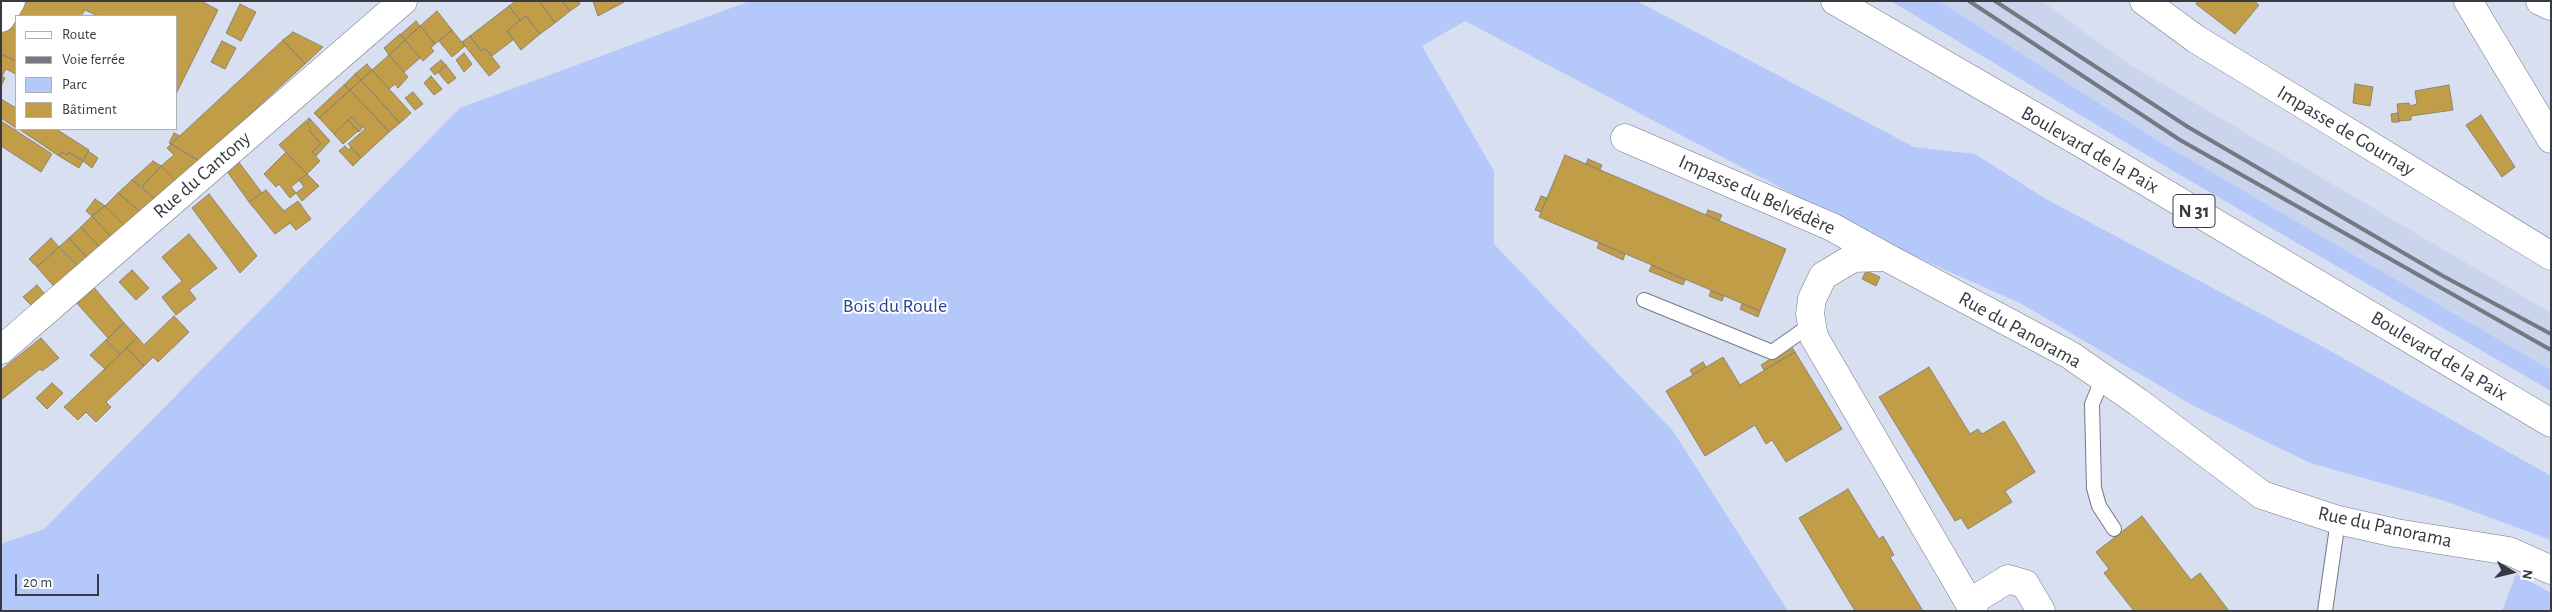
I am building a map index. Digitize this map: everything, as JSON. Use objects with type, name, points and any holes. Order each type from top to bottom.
[{"type":"street","points":[[1,18],[11,1]]},
{"type":"street","name":"Rue du Cantony","points":[[1,350],[403,1]]},
{"type":"street","name":"Boulevard de la Paix","points":[[1835,1],[2086,146],[2551,423]]},
{"type":"street","name":"Impasse de Gournay","points":[[2144,1],[2196,40],[2551,256]]},
{"type":"street","points":[[2468,1],[2551,139]]},
{"type":"street","points":[[2540,1],[2551,6]]},
{"type":"street","name":"Impasse du Belvédère","points":[[1625,138],[1832,227],[1886,257]]},
{"type":"street","name":"Rue du Panorama","points":[[2041,611],[2025,584],[2008,579],[1971,607],[1814,337],[1810,314],[1812,298],[1823,276],[1854,258],[1886,257],[2070,355],[2262,494],[2338,520],[2396,533],[2509,550],[2551,570]]},
{"type":"lane","points":[[1644,300],[1772,352],[1812,324]]},
{"type":"lane","points":[[2103,378],[2092,404],[2094,488],[2099,506],[2114,530]]},
{"type":"lane","points":[[2325,611],[2338,520]]},
{"type":"shaded area","points":[[1939,1],[2042,1],[2127,63],[2551,313],[2551,370],[2155,139]]},
{"type":"green space","name":"Bois du Roule","points":[[750,1],[1637,1],[1914,147],[1975,154],[2046,199],[2325,348],[2551,476],[2551,540],[2442,500],[2310,463],[2192,405],[2022,304],[1887,244],[1465,21],[1422,46],[1494,171],[1494,244],[1673,431],[1788,611],[1,611],[1,544],[44,529],[460,108]]},
{"type":"green space","points":[[1891,1],[1939,1],[2155,139],[2551,370],[2551,391],[2170,169]]},
{"type":"green space","points":[[2516,574],[2551,593],[2551,611],[2502,611]]},
{"type":"building","points":[[18,1],[201,1],[218,10],[178,90],[178,15],[96,15],[85,10],[82,15],[15,15],[15,61],[1,54],[1,29]]},
{"type":"building","points":[[516,1],[539,1],[555,23],[540,34],[526,16],[520,20],[509,6]]},
{"type":"building","points":[[539,1],[562,1],[570,11],[555,23]]},
{"type":"building","points":[[562,1],[578,1],[580,4],[570,11]]},
{"type":"building","points":[[593,1],[624,1],[624,2],[598,16]]},
{"type":"building","points":[[2198,1],[2254,1],[2259,5],[2235,34],[2196,4]]},
{"type":"building","points":[[240,4],[256,12],[241,41],[226,33]]},
{"type":"building","points":[[509,6],[520,20],[507,31],[513,40],[492,56],[485,48],[481,51],[470,36]]},
{"type":"building","points":[[437,11],[452,30],[435,44],[420,26]]},
{"type":"building","points":[[526,16],[540,34],[521,50],[507,31]]},
{"type":"building","points":[[416,21],[420,26],[405,40],[400,35]]},
{"type":"building","points":[[420,26],[435,44],[431,48],[434,51],[423,61],[405,40]]},
{"type":"building","points":[[452,30],[465,46],[452,57],[439,41]]},
{"type":"building","points":[[293,32],[323,47],[305,64],[283,40]]},
{"type":"building","points":[[400,34],[405,40],[389,55],[384,48]]},
{"type":"building","points":[[470,36],[481,51],[485,48],[500,67],[489,76],[462,42]]},
{"type":"building","points":[[283,40],[305,64],[199,161],[171,144]]},
{"type":"building","points":[[405,40],[420,58],[404,72],[389,55]]},
{"type":"building","points":[[222,41],[236,48],[225,69],[211,62]]},
{"type":"building","points":[[464,53],[472,64],[464,72],[456,60]]},
{"type":"building","points":[[1,54],[15,61],[15,74],[6,69],[2,76],[5,78],[1,86]]},
{"type":"building","points":[[389,55],[408,77],[398,88],[395,84],[389,89],[372,70]]},
{"type":"building","points":[[441,60],[446,65],[435,75],[430,69]]},
{"type":"building","points":[[367,64],[372,70],[361,80],[355,74]]},
{"type":"building","points":[[446,65],[456,78],[448,84],[438,72]]},
{"type":"building","points":[[372,70],[411,113],[400,123],[361,80]]},
{"type":"building","points":[[355,74],[361,80],[350,90],[344,85]]},
{"type":"building","points":[[431,76],[442,89],[434,95],[424,83]]},
{"type":"building","points":[[361,80],[400,123],[389,132],[350,90]]},
{"type":"building","points":[[2355,84],[2373,87],[2370,106],[2353,103]]},
{"type":"building","points":[[344,85],[350,90],[319,118],[314,113]]},
{"type":"building","points":[[2449,85],[2453,110],[2411,116],[2411,120],[2399,121],[2397,104],[2409,103],[2410,106],[2417,104],[2415,91]]},
{"type":"building","points":[[350,90],[389,132],[361,158],[348,144],[365,129],[364,126],[362,128],[351,117],[334,134],[319,118]]},
{"type":"building","points":[[413,92],[423,104],[415,110],[405,98]]},
{"type":"building","points":[[1,99],[15,107],[15,127],[1,118]]},
{"type":"building","points":[[2398,113],[2399,122],[2392,122],[2391,114]]},
{"type":"building","points":[[2481,115],[2515,167],[2502,177],[2466,125]]},
{"type":"building","points":[[351,117],[362,128],[359,132],[348,120]]},
{"type":"building","points":[[309,118],[311,120],[307,124],[311,128],[309,130],[321,144],[312,152],[320,161],[307,174],[279,145]]},
{"type":"building","points":[[311,120],[330,141],[316,156],[312,152],[321,144],[309,130],[311,128],[307,124]]},
{"type":"building","points":[[348,120],[358,131],[343,144],[334,134]]},
{"type":"building","points":[[1,121],[52,154],[41,172],[1,146]]},
{"type":"building","points":[[20,130],[58,130],[89,150],[83,161],[69,152],[67,155],[62,152],[59,156]]},
{"type":"building","points":[[174,133],[180,136],[171,144],[169,143]]},
{"type":"building","points":[[171,144],[199,161],[177,182],[161,166],[174,155],[167,148]]},
{"type":"building","points":[[345,146],[349,150],[351,147],[361,158],[353,166],[339,151]]},
{"type":"building","points":[[88,151],[98,158],[92,168],[83,161]]},
{"type":"building","points":[[62,152],[67,155],[69,152],[83,161],[79,168],[59,156]]},
{"type":"building","points":[[286,152],[307,174],[291,187],[296,193],[290,198],[279,184],[276,187],[264,174]]},
{"type":"building","points":[[1565,155],[1786,249],[1760,311],[1539,217]]},
{"type":"building","points":[[235,157],[262,193],[249,202],[224,167]]},
{"type":"building","points":[[1588,159],[1602,165],[1600,170],[1586,164]]},
{"type":"building","points":[[153,161],[161,166],[142,187],[132,180]]},
{"type":"building","points":[[161,166],[177,182],[157,201],[142,187]]},
{"type":"building","points":[[307,174],[319,186],[302,201],[296,193],[304,187],[299,180]]},
{"type":"building","points":[[132,180],[157,201],[143,214],[118,193]]},
{"type":"building","points":[[266,190],[284,211],[298,201],[311,219],[296,230],[290,223],[275,234],[249,202]]},
{"type":"building","points":[[118,193],[143,214],[128,229],[105,206]]},
{"type":"building","points":[[209,194],[257,256],[240,273],[192,208]]},
{"type":"building","points":[[1541,196],[1547,198],[1541,212],[1535,210]]},
{"type":"building","points":[[95,199],[105,206],[92,216],[86,211]]},
{"type":"building","points":[[105,206],[128,229],[115,241],[92,216]]},
{"type":"building","points":[[1708,210],[1722,215],[1719,221],[1706,215]]},
{"type":"building","points":[[92,216],[115,241],[103,251],[81,227]]},
{"type":"building","points":[[81,227],[103,251],[91,262],[69,238]]},
{"type":"building","points":[[189,234],[217,268],[189,290],[196,299],[176,315],[162,297],[182,281],[162,257]]},
{"type":"building","points":[[51,238],[59,247],[37,267],[29,259]]},
{"type":"building","points":[[69,238],[91,262],[82,270],[59,247]]},
{"type":"building","points":[[1599,243],[1625,254],[1623,260],[1597,248]]},
{"type":"building","points":[[59,247],[82,270],[58,291],[37,267]]},
{"type":"building","points":[[1652,265],[1685,280],[1683,285],[1649,271]]},
{"type":"building","points":[[132,270],[149,288],[136,300],[119,282]]},
{"type":"building","points":[[1866,271],[1880,277],[1876,286],[1862,279]]},
{"type":"building","points":[[37,285],[49,299],[36,310],[23,297]]},
{"type":"building","points":[[92,285],[124,323],[108,338],[74,300]]},
{"type":"building","points":[[1711,291],[1724,296],[1722,301],[1709,296]]},
{"type":"building","points":[[1742,304],[1760,311],[1758,317],[1740,309]]},
{"type":"building","points":[[174,316],[189,332],[158,362],[153,357],[144,366],[127,348],[137,337],[144,345]]},
{"type":"building","points":[[124,323],[137,337],[120,354],[106,340]]},
{"type":"building","points":[[41,338],[59,358],[42,371],[40,369],[1,400],[1,370]]},
{"type":"building","points":[[106,340],[120,354],[105,369],[90,355]]},
{"type":"building","points":[[1791,346],[1795,352],[1764,370],[1761,365]]},
{"type":"building","points":[[127,348],[144,366],[106,402],[111,407],[96,422],[86,412],[78,420],[64,407]]},
{"type":"building","points":[[1795,352],[1842,429],[1786,462],[1772,440],[1766,444],[1755,425],[1705,456],[1666,391],[1723,357],[1740,385]]},
{"type":"building","points":[[1703,362],[1706,367],[1693,375],[1690,370]]},
{"type":"building","points":[[1929,367],[1970,434],[1978,429],[1982,434],[2004,421],[2035,472],[2005,491],[2012,502],[1968,529],[1961,518],[1955,521],[1879,397]]},
{"type":"building","points":[[52,383],[63,393],[47,409],[36,398]]},
{"type":"building","points":[[1848,489],[1879,539],[1883,536],[1894,555],[1890,557],[1923,611],[1855,611],[1799,518]]},
{"type":"building","points":[[2142,516],[2191,580],[2200,573],[2229,611],[2134,611],[2104,573],[2109,569],[2096,552]]},
{"type":"railway","points":[[1969,1],[2180,140],[2551,350]]},
{"type":"railway","points":[[1995,1],[2188,127],[2443,276],[2551,334]]}]
